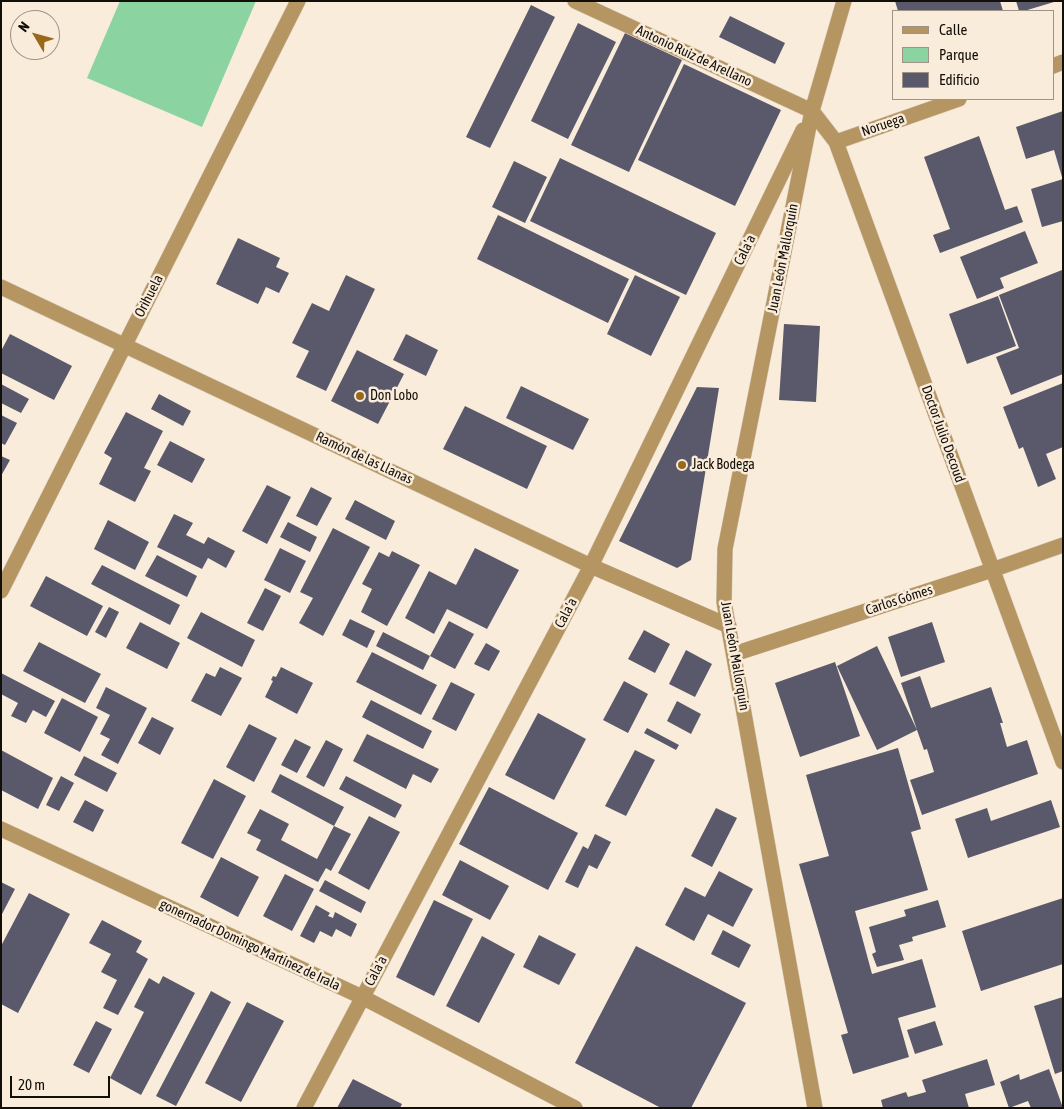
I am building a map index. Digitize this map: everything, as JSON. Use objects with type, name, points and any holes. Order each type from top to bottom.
[{"type":"street","name":"Orihuela","points":[[1,592],[298,1]]},
{"type":"street","name":"Antonio Ruiz de Arellano","points":[[575,1],[812,111]]},
{"type":"street","name":"Juan León Mallorquín","points":[[815,1108],[724,602],[725,549],[812,111],[844,1]]},
{"type":"street","name":"Noruega","points":[[836,142],[956,100]]},
{"type":"street","name":"Doctor Julio Decoud","points":[[812,111],[836,142],[1063,762]]},
{"type":"street","name":"Cala'a","points":[[304,1108],[591,566],[812,111]]},
{"type":"street","name":"Ramón de las Llanas","points":[[1,287],[591,566],[729,626]]},
{"type":"street","name":"Carlos Gómes","points":[[734,654],[1063,545]]},
{"type":"street","name":"gonernador Domingo Martínez de Irala","points":[[1,829],[362,997],[575,1108]]},
{"type":"green space","points":[[120,1],[256,1],[202,127],[87,78]]},
{"type":"building","points":[[895,1],[1000,1],[1003,10],[898,10]]},
{"type":"building","points":[[1016,1],[1054,1],[1027,10],[1019,10]]},
{"type":"building","points":[[531,5],[555,17],[490,148],[466,137]]},
{"type":"building","points":[[730,16],[785,43],[775,64],[719,37]]},
{"type":"building","points":[[578,23],[616,42],[568,139],[531,121]]},
{"type":"building","points":[[625,33],[682,60],[629,172],[571,145]]},
{"type":"building","points":[[684,64],[781,110],[735,206],[638,160]]},
{"type":"building","points":[[1063,111],[1062,177],[1054,150],[1026,159],[1016,127]]},
{"type":"building","points":[[979,136],[1005,210],[1017,206],[1023,222],[940,253],[933,235],[950,229],[924,157]]},
{"type":"building","points":[[560,158],[716,233],[686,295],[530,221]]},
{"type":"building","points":[[514,161],[547,177],[525,223],[492,207]]},
{"type":"building","points":[[1063,179],[1063,221],[1042,227],[1031,189]]},
{"type":"building","points":[[498,215],[629,279],[608,323],[477,259]]},
{"type":"building","points":[[1025,231],[1038,263],[1000,278],[1004,288],[977,299],[960,257]]},
{"type":"building","points":[[238,238],[280,258],[276,267],[289,273],[279,293],[266,287],[258,304],[216,284]]},
{"type":"building","points":[[1062,270],[1063,374],[1011,395],[996,357],[1019,348],[999,295]]},
{"type":"building","points":[[346,275],[375,289],[326,391],[296,377],[309,351],[292,343],[312,303],[329,311]]},
{"type":"building","points":[[635,275],[680,297],[651,356],[607,334]]},
{"type":"building","points":[[998,296],[1016,346],[967,364],[949,314]]},
{"type":"building","points":[[784,324],[820,326],[816,402],[779,400]]},
{"type":"building","points":[[10,334],[72,366],[54,400],[1,373],[1,351]]},
{"type":"building","points":[[406,334],[438,350],[426,376],[393,360]]},
{"type":"building","points":[[357,350],[404,374],[378,424],[331,401]]},
{"type":"building","points":[[1063,383],[1063,447],[1046,454],[1056,479],[1038,487],[1023,447],[1019,449],[1003,407]]},
{"type":"building","points":[[1,384],[29,399],[21,413],[1,403]]},
{"type":"building","points":[[521,386],[589,419],[573,450],[506,418]]},
{"type":"building","name":"Jack Bodega","points":[[697,387],[719,388],[691,560],[677,568],[619,541]]},
{"type":"building","points":[[159,394],[191,411],[183,426],[151,409]]},
{"type":"building","points":[[465,406],[547,446],[527,489],[443,449]]},
{"type":"building","points":[[126,412],[163,431],[144,468],[151,471],[135,502],[99,484],[112,458],[104,453]]},
{"type":"building","points":[[1,415],[17,423],[5,445],[1,443]]},
{"type":"building","points":[[170,441],[205,459],[192,483],[157,465]]},
{"type":"building","points":[[1,456],[10,460],[1,476]]},
{"type":"building","points":[[267,485],[291,497],[267,544],[242,531]]},
{"type":"building","points":[[311,487],[332,498],[317,526],[296,516]]},
{"type":"building","points":[[355,500],[395,521],[386,540],[345,519]]},
{"type":"building","points":[[174,514],[193,523],[186,535],[204,544],[208,537],[235,551],[226,568],[208,558],[202,569],[157,547]]},
{"type":"building","points":[[108,520],[149,542],[135,570],[94,549]]},
{"type":"building","points":[[288,522],[317,537],[310,552],[280,537]]},
{"type":"building","points":[[333,528],[370,547],[323,636],[299,623],[313,598],[300,592]]},
{"type":"building","points":[[280,548],[306,561],[290,593],[264,580]]},
{"type":"building","points":[[475,548],[519,570],[487,629],[447,609],[434,634],[405,618],[429,571],[456,585]]},
{"type":"building","points":[[392,551],[420,565],[387,626],[361,612],[372,589],[362,584],[379,552],[389,557]]},
{"type":"building","points":[[157,555],[197,576],[187,597],[145,576]]},
{"type":"building","points":[[102,565],[180,605],[170,625],[91,584]]},
{"type":"building","points":[[46,576],[103,606],[87,636],[30,606]]},
{"type":"building","points":[[265,588],[281,596],[263,631],[247,623]]},
{"type":"building","points":[[109,607],[119,612],[106,638],[95,632]]},
{"type":"building","points":[[201,612],[255,640],[242,667],[187,638]]},
{"type":"building","points":[[350,619],[375,631],[367,648],[342,635]]},
{"type":"building","points":[[449,621],[474,634],[455,669],[430,656]]},
{"type":"building","points":[[140,622],[180,643],[167,669],[126,648]]},
{"type":"building","points":[[932,622],[945,662],[901,677],[888,637]]},
{"type":"building","points":[[644,630],[670,644],[655,673],[628,659]]},
{"type":"building","points":[[383,632],[430,656],[423,670],[376,646]]},
{"type":"building","points":[[39,642],[101,674],[85,703],[23,671]]},
{"type":"building","points":[[486,643],[500,651],[489,671],[474,664]]},
{"type":"building","points":[[877,646],[917,730],[877,750],[837,666]]},
{"type":"building","points":[[686,650],[712,664],[695,697],[669,684]]},
{"type":"building","points":[[372,652],[437,685],[421,715],[356,682]]},
{"type":"building","points":[[835,662],[860,736],[800,757],[775,683]]},
{"type":"building","points":[[220,667],[242,678],[221,716],[191,701],[206,673],[215,677]]},
{"type":"building","points":[[281,667],[313,683],[297,714],[265,697],[273,681],[271,680],[273,676],[276,677]]},
{"type":"building","points":[[1,673],[55,701],[46,717],[33,710],[26,723],[11,716],[18,703],[1,694]]},
{"type":"building","points":[[920,676],[931,708],[991,687],[1003,723],[1000,723],[1007,747],[1027,740],[1038,774],[922,815],[910,780],[934,772],[927,749],[924,750],[901,683]]},
{"type":"building","points":[[624,681],[648,694],[628,733],[603,720]]},
{"type":"building","points":[[451,682],[475,694],[456,731],[432,719]]},
{"type":"building","points":[[106,687],[147,708],[118,764],[101,755],[110,739],[100,734],[110,715],[96,708]]},
{"type":"building","points":[[62,698],[98,717],[80,752],[44,733]]},
{"type":"building","points":[[371,700],[432,731],[423,749],[362,717]]},
{"type":"building","points":[[677,701],[701,714],[691,734],[667,721]]},
{"type":"building","points":[[538,713],[586,739],[554,800],[505,775]]},
{"type":"building","points":[[152,717],[174,728],[160,755],[138,743]]},
{"type":"building","points":[[249,724],[277,738],[254,782],[226,767]]},
{"type":"building","points":[[647,728],[679,745],[676,750],[644,733]]},
{"type":"building","points":[[367,734],[439,769],[431,783],[413,774],[406,789],[353,761]]},
{"type":"building","points":[[295,739],[311,747],[297,773],[281,765]]},
{"type":"building","points":[[326,740],[343,749],[324,787],[306,777]]},
{"type":"building","points":[[898,748],[921,829],[911,832],[928,890],[855,911],[872,974],[922,959],[936,1007],[898,1018],[909,1057],[853,1074],[841,1035],[848,1033],[799,864],[829,856],[806,775]]},
{"type":"building","points":[[1,750],[53,778],[38,809],[1,790]]},
{"type":"building","points":[[635,750],[655,760],[626,816],[605,806]]},
{"type":"building","points":[[84,756],[117,773],[107,792],[74,775]]},
{"type":"building","points":[[280,774],[344,807],[334,826],[271,792]]},
{"type":"building","points":[[61,776],[74,783],[59,811],[46,805]]},
{"type":"building","points":[[346,776],[402,805],[395,818],[339,789]]},
{"type":"building","points":[[214,779],[246,796],[213,859],[181,843]]},
{"type":"building","points":[[489,787],[578,833],[548,890],[459,844]]},
{"type":"building","points":[[85,800],[104,810],[93,832],[73,822]]},
{"type":"building","points":[[1051,800],[1060,827],[968,858],[955,819],[987,808],[991,821]]},
{"type":"building","points":[[716,808],[737,818],[712,867],[691,856]]},
{"type":"building","points":[[260,809],[289,824],[281,840],[317,859],[334,826],[351,834],[331,871],[326,868],[318,882],[256,850],[261,840],[247,833]]},
{"type":"building","points":[[369,816],[400,832],[369,890],[338,873]]},
{"type":"building","points":[[595,834],[611,842],[597,869],[589,865],[578,888],[565,882],[583,846],[588,849]]},
{"type":"building","points":[[221,857],[259,877],[238,917],[200,897]]},
{"type":"building","points":[[460,860],[509,886],[490,920],[442,895]]},
{"type":"building","points":[[719,871],[753,889],[733,927],[708,914],[694,941],[665,925],[685,887],[705,897]]},
{"type":"building","points":[[285,874],[314,889],[292,931],[263,916]]},
{"type":"building","points":[[325,880],[366,902],[361,913],[319,891]]},
{"type":"building","points":[[1,882],[15,889],[1,916]]},
{"type":"building","points":[[29,893],[70,914],[18,1013],[1,1004],[1,946]]},
{"type":"building","points":[[1063,898],[1063,964],[981,991],[962,931]]},
{"type":"building","points":[[434,900],[473,919],[434,996],[396,977]]},
{"type":"building","points":[[938,900],[946,927],[912,937],[913,941],[899,945],[904,960],[877,967],[872,954],[876,952],[869,927],[906,916],[904,910]]},
{"type":"building","points":[[316,905],[330,913],[328,916],[333,918],[335,912],[357,924],[351,937],[336,929],[332,937],[320,931],[314,943],[300,936]]},
{"type":"building","points":[[102,920],[142,941],[136,952],[148,959],[118,1015],[103,1008],[117,980],[101,972],[111,954],[89,943]]},
{"type":"building","points":[[723,930],[751,945],[739,968],[711,954]]},
{"type":"building","points":[[539,935],[576,954],[559,985],[523,967]]},
{"type":"building","points":[[482,936],[515,954],[479,1023],[446,1006]]},
{"type":"building","points":[[636,946],[746,1003],[691,1108],[661,1108],[575,1063]]},
{"type":"building","points":[[163,976],[195,993],[141,1095],[110,1078],[144,1012],[134,1007],[149,978],[159,984]]},
{"type":"building","points":[[211,991],[231,1002],[176,1106],[156,1096]]},
{"type":"building","points":[[1063,997],[1063,1071],[1055,1074],[1034,1006]]},
{"type":"building","points":[[247,1002],[284,1021],[241,1102],[205,1083]]},
{"type":"building","points":[[96,1021],[112,1029],[89,1073],[73,1065]]},
{"type":"building","points":[[935,1021],[943,1045],[915,1054],[907,1030]]},
{"type":"building","points":[[987,1059],[995,1085],[965,1094],[969,1108],[883,1108],[881,1100],[906,1092],[908,1097],[926,1092],[922,1080]]},
{"type":"building","points":[[1049,1069],[1063,1108],[1031,1108],[1028,1101],[1009,1108],[1000,1082],[1019,1074],[1020,1080]]},
{"type":"building","points":[[353,1079],[402,1104],[400,1108],[337,1108]]},
{"type":"place","name":"Don Lobo","points":[[360,396]]},
{"type":"place","name":"Jack Bodega","points":[[682,465]]}]
